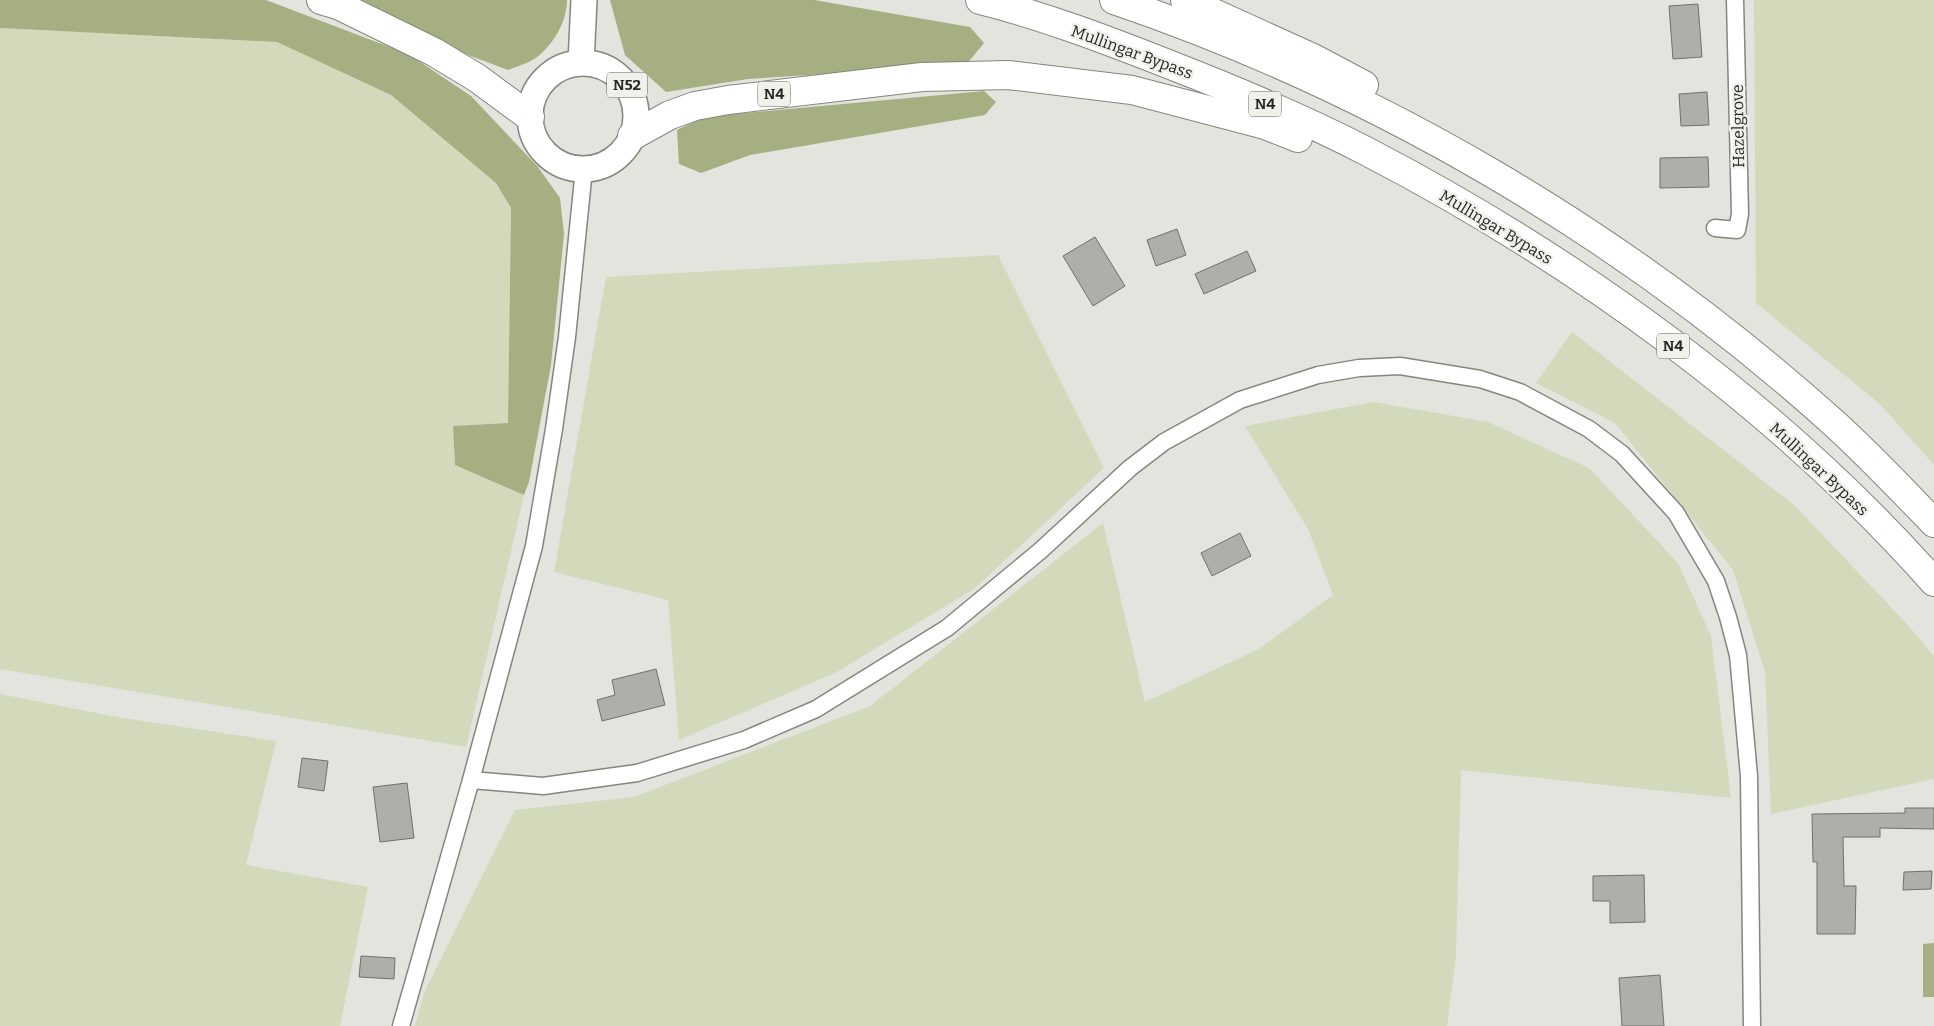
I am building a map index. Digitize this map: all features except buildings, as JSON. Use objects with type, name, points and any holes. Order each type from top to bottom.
[{"type":"highway","points":[[321,0],[338,5],[434,52],[477,78],[530,117]]},
{"type":"highway","name":"Mullingar Bypass","points":[[980,0],[1108,41],[1233,89],[1365,150],[1532,247],[1623,308],[1713,375],[1807,455],[1859,504],[1934,582]]},
{"type":"highway","name":"N4","points":[[1114,0],[1242,49],[1360,102],[1460,155],[1576,225],[1683,301],[1778,376],[1837,426],[1934,523]]},
{"type":"highway","name":"N4","points":[[1186,0],[1315,58],[1412,112],[1556,196],[1576,225]]},
{"type":"highway","name":"N4","points":[[632,136],[670,115],[695,106],[775,94],[922,77],[1008,75],[1076,81],[1132,90],[1265,125],[1332,152],[1427,201],[1532,247]]},
{"type":"main road","points":[[584,3],[581,63],[565,66],[545,79],[532,100],[530,117],[532,132],[540,147],[551,158],[566,166],[584,169],[598,167],[612,160],[624,149],[632,136]]},
{"type":"main road","name":"N52","points":[[581,63],[599,65],[614,73],[627,85],[634,101],[636,118],[632,136]]},
{"type":"street","name":"Hazelgrove","points":[[1715,228],[1737,230],[1740,214],[1735,0]]},
{"type":"street","points":[[401,1026],[472,780],[534,546],[554,429],[567,337],[584,169]]},
{"type":"street","points":[[472,780],[543,786],[637,773],[744,740],[816,709],[947,628],[1040,551],[1130,468],[1164,442],[1240,400],[1318,375],[1359,368],[1400,366],[1480,379],[1520,392],[1589,429],[1622,454],[1676,513],[1716,581],[1738,655],[1747,757],[1752,1026]]},
{"type":"green space","points":[[0,0],[266,0],[408,54],[471,96],[538,167],[560,198],[564,234],[551,365],[529,482],[524,495],[455,465],[453,426],[508,423],[511,208],[496,183],[391,95],[277,42],[0,28]]},
{"type":"green space","points":[[342,0],[567,0],[562,24],[549,46],[534,59],[508,70],[463,53]]},
{"type":"green space","points":[[610,0],[814,0],[970,27],[984,43],[966,65],[748,79],[666,92],[625,55]]},
{"type":"green space","points":[[1754,0],[1934,0],[1934,465],[1880,404],[1756,303]]},
{"type":"green space","points":[[0,28],[277,42],[391,95],[496,183],[511,208],[508,423],[453,426],[455,464],[524,495],[466,747],[0,669]]},
{"type":"green space","points":[[984,91],[996,102],[985,115],[750,155],[701,173],[679,164],[677,130],[703,117]]},
{"type":"green space","points":[[998,255],[1104,468],[974,589],[835,673],[679,740],[668,600],[554,572],[606,277]]},
{"type":"green space","points":[[1572,332],[1793,504],[1908,625],[1934,656],[1934,779],[1771,814],[1765,672],[1733,570],[1615,423],[1536,383]]},
{"type":"green space","points":[[1374,402],[1488,422],[1589,468],[1678,563],[1711,636],[1731,798],[1461,770],[1456,955],[1447,1026],[415,1026],[424,993],[515,810],[634,797],[870,706],[1103,523],[1145,702],[1259,649],[1333,595],[1308,529],[1245,426]]},
{"type":"green space","points":[[0,694],[117,717],[276,741],[246,865],[368,887],[340,1026],[0,1026]]},
{"type":"green space","points":[[1934,943],[1934,997],[1923,997],[1923,944]]}]
